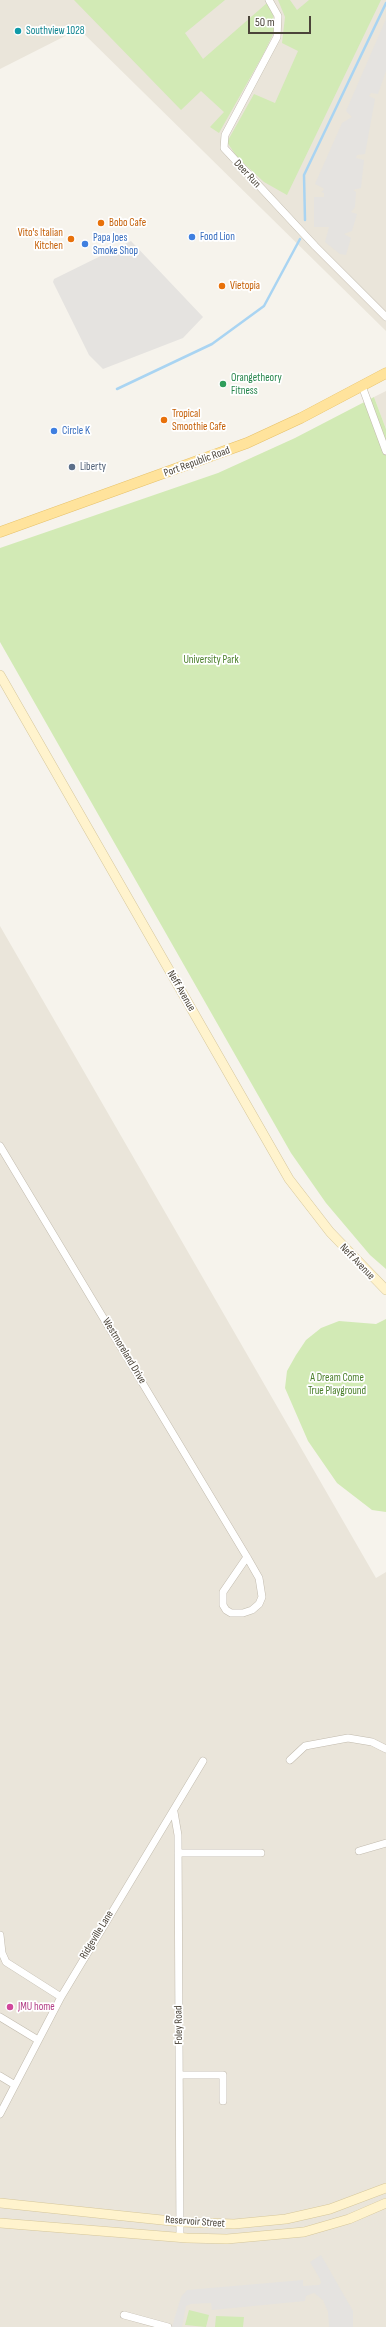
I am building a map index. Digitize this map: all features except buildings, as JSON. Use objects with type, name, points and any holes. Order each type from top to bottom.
[{"type":"main road","name":"Port Republic Road","points":[[0,532],[241,445],[301,418],[386,373]]},
{"type":"main road","name":"Neff Avenue","points":[[0,675],[290,1179],[330,1232],[386,1290]]},
{"type":"main road","name":"Reservoir Street","points":[[0,2203],[181,2222],[234,2224],[286,2218],[330,2209],[386,2188]]},
{"type":"main road","name":"Reservoir Street","points":[[0,2223],[180,2238],[227,2239],[304,2232],[349,2219],[386,2203]]},
{"type":"street","name":"Deer Run","points":[[269,0],[278,16],[278,32],[263,65],[225,135],[224,148],[314,246],[386,317]]},
{"type":"street","points":[[362,386],[386,451]]},
{"type":"street","name":"Westmoreland Drive","points":[[0,1146],[8,1162],[96,1303],[247,1556],[260,1578],[262,1597],[259,1604],[252,1610],[244,1613],[232,1613],[224,1608],[222,1596],[231,1578],[247,1556]]},
{"type":"street","points":[[0,1163],[8,1162]]},
{"type":"street","points":[[290,1760],[305,1746],[342,1739],[361,1739],[386,1749]]},
{"type":"street","name":"Ridgeville Lane","points":[[0,2114],[61,1997],[155,1838],[174,1812],[203,1761]]},
{"type":"street","name":"Foley Road","points":[[174,1812],[178,1853],[180,2238]]},
{"type":"street","points":[[359,1851],[386,1843]]},
{"type":"street","points":[[178,1853],[261,1853]]},
{"type":"street","points":[[0,1935],[2,1953],[6,1962],[61,1997]]},
{"type":"street","points":[[0,2017],[38,2040]]},
{"type":"street","points":[[180,2075],[223,2075],[223,2101]]},
{"type":"street","points":[[0,2076],[15,2086]]},
{"type":"street","points":[[124,2315],[168,2327]]},
{"type":"shaded area","points":[[0,0],[386,0],[386,331],[79,29],[0,69]]},
{"type":"shaded area","points":[[386,19],[386,71],[378,94],[371,93],[369,96],[375,99],[365,154],[357,155],[356,158],[364,160],[361,188],[353,190],[356,192],[355,207],[351,212],[357,214],[352,231],[344,234],[351,238],[346,255],[340,254],[325,242],[329,227],[314,227],[314,197],[324,197],[324,193],[321,192],[324,190],[323,188],[315,184],[342,123],[352,117],[346,111]]},
{"type":"shaded area","points":[[131,241],[203,317],[183,338],[103,369],[89,355],[53,282],[54,279]]},
{"type":"shaded area","points":[[386,391],[386,429],[374,397]]},
{"type":"shaded area","points":[[0,926],[376,1578],[386,1572],[386,2327],[0,2327]]},
{"type":"shaded area","points":[[321,2255],[353,2311],[353,2327],[329,2327],[328,2312],[323,2300],[314,2293],[306,2296],[305,2301],[212,2310],[211,2303],[191,2304],[186,2306],[182,2327],[172,2327],[181,2297],[187,2290],[303,2280],[303,2286],[319,2285],[321,2283],[320,2279],[310,2262]]},
{"type":"green space","points":[[74,0],[225,0],[185,33],[203,59],[267,3],[273,15],[275,30],[264,53],[219,133],[210,127],[224,112],[201,91],[181,110]]},
{"type":"green space","points":[[278,0],[290,0],[297,10],[309,0],[381,0],[287,195],[264,182],[237,157],[227,142],[254,94],[275,103],[298,51],[282,43],[285,17]]},
{"type":"green space","name":"University Park","points":[[374,397],[386,429],[386,1269],[370,1255],[326,1203],[291,1153],[0,642],[0,548],[218,473],[295,438]]},
{"type":"green space","name":"A Dream Come True Playground","points":[[386,1319],[386,1512],[372,1510],[337,1483],[308,1441],[285,1388],[287,1371],[296,1355],[306,1340],[321,1328],[339,1321],[376,1324]]},
{"type":"green space","points":[[189,2310],[209,2315],[206,2327],[185,2325]]},
{"type":"green space","points":[[216,2316],[244,2317],[243,2327],[215,2327]]},
{"type":"waterway","points":[[305,220],[304,175],[386,3]]},
{"type":"waterway","points":[[117,389],[212,344],[264,306],[300,239]]},
{"type":"place","name":"Southview 1028","points":[[18,31]]},
{"type":"place","name":"Bobo Cafe","points":[[101,223]]},
{"type":"place","name":"Food Lion","points":[[192,237]]},
{"type":"place","name":"Vito's Italian Kitchen","points":[[71,239]]},
{"type":"place","name":"Papa Joes Smoke Shop","points":[[85,244]]},
{"type":"place","name":"Vietopia","points":[[222,286]]},
{"type":"place","name":"Orangetheory Fitness","points":[[223,384]]},
{"type":"place","name":"Tropical Smoothie Cafe","points":[[164,420]]},
{"type":"place","name":"Circle K","points":[[54,431]]},
{"type":"place","name":"Liberty","points":[[72,467]]},
{"type":"place","name":"JMU home","points":[[10,2007]]}]
